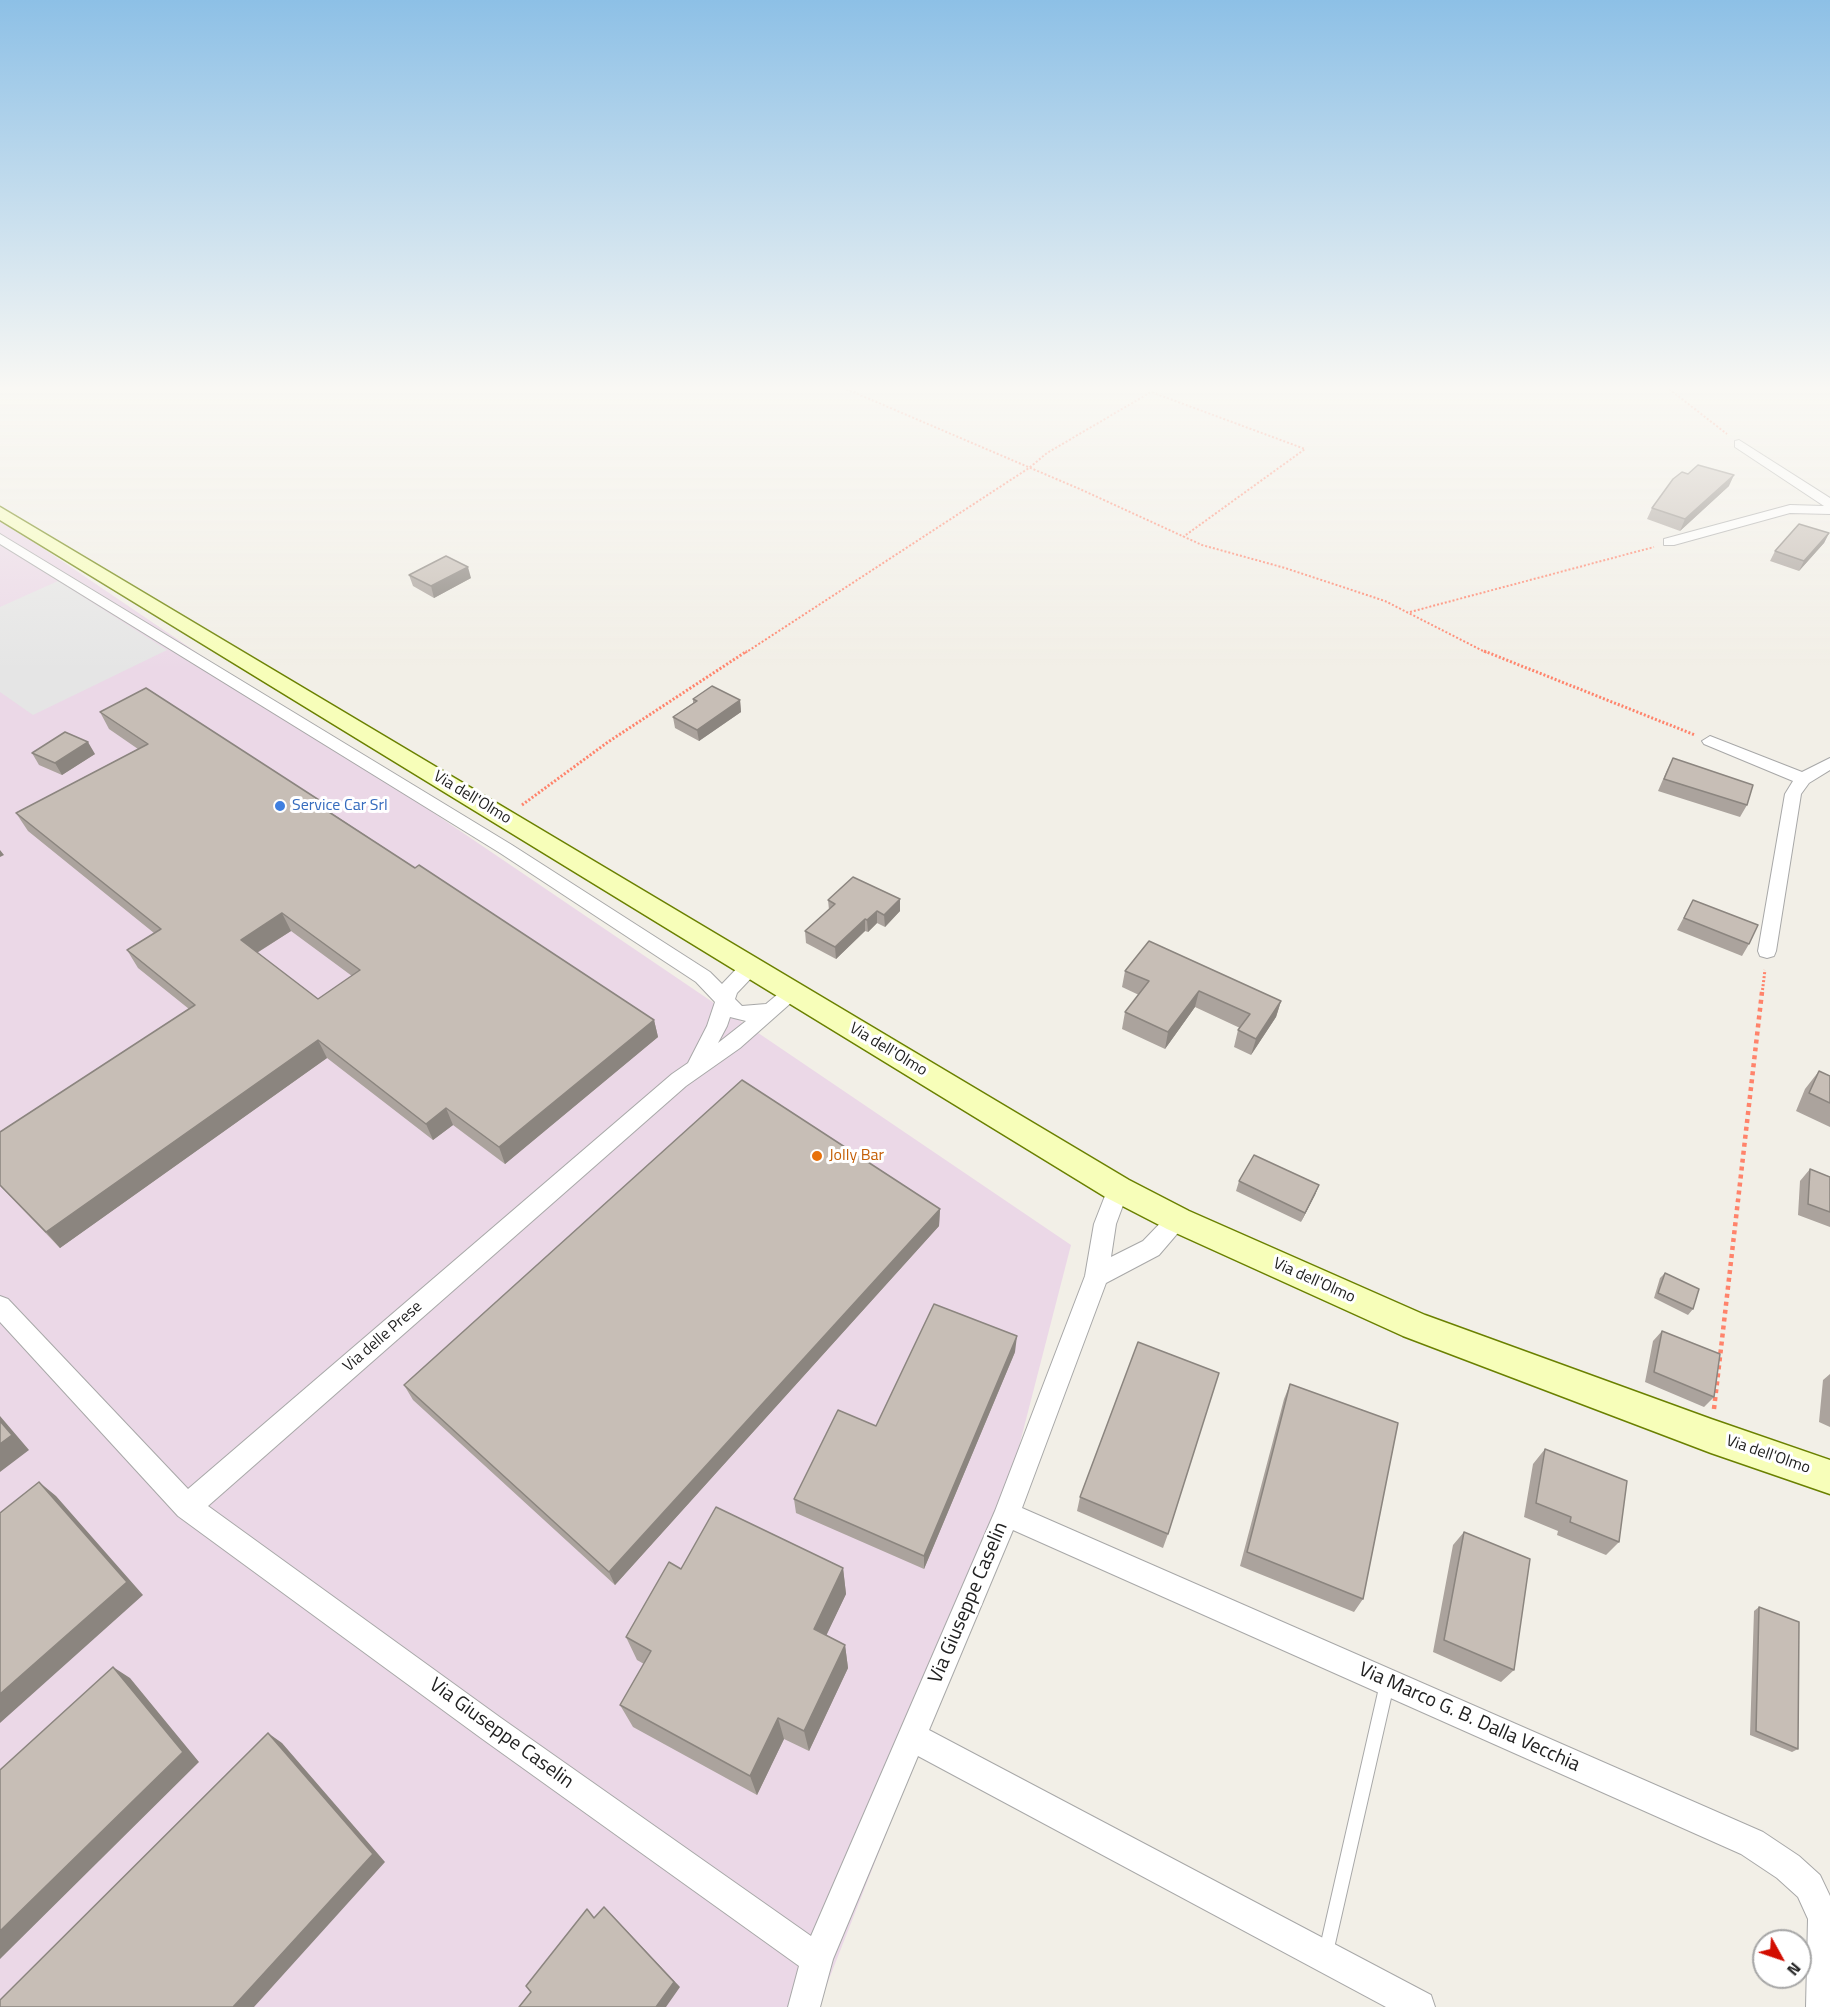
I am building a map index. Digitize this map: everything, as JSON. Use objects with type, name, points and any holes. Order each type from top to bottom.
[{"type":"main road","name":"Via dell'Olmo","points":[[0,512],[748,968],[1118,1189],[1178,1220],[1415,1326],[1711,1436],[1830,1477]]},
{"type":"street","points":[[1798,483],[1830,504]]},
{"type":"street","points":[[1669,542],[1790,509],[1830,510]]},
{"type":"street","name":"Via dell'Olmo","points":[[0,538],[159,638],[506,849],[703,977],[735,1011],[742,1014],[771,1011]]},
{"type":"street","points":[[85,591],[102,574]]},
{"type":"street","points":[[159,638],[198,633]]},
{"type":"street","points":[[1710,741],[1803,778]]},
{"type":"street","points":[[1767,951],[1793,794],[1803,778],[1830,763]]},
{"type":"street","points":[[696,1066],[717,1026],[724,999],[737,978],[748,968]]},
{"type":"street","name":"Via delle Prese","points":[[187,1507],[696,1066],[733,1043],[791,994]]},
{"type":"street","name":"Via Giuseppe Caselin","points":[[804,2007],[817,1959],[1007,1514],[1097,1276],[1105,1224],[1118,1189]]},
{"type":"street","points":[[1097,1276],[1151,1248],[1178,1220]]},
{"type":"street","points":[[3,1313],[187,1507]]},
{"type":"street","name":"Via Giuseppe Caselin","points":[[187,1507],[500,1735],[817,1959]]},
{"type":"street","name":"Via Marco G. B. Dalla Vecchia","points":[[1007,1514],[1752,1843],[1788,1867],[1809,1886],[1824,1918],[1822,2007]]},
{"type":"street","points":[[912,1737],[1419,2007]]},
{"type":"lane","points":[[1325,1957],[1387,1682]]},
{"type":"path","points":[[505,818],[608,742],[1006,483]]},
{"type":"path","points":[[1062,483],[1202,545],[1296,571],[1384,601],[1410,612],[1491,655],[1710,741]]},
{"type":"path","points":[[1183,537],[1258,483]]},
{"type":"path","points":[[1410,612],[1669,542]]},
{"type":"path","points":[[1711,1436],[1767,951]]},
{"type":"shaded area","points":[[0,519],[1071,1245],[982,1590],[818,2007],[0,2007]]},
{"type":"shaded area","points":[[58,581],[167,650],[33,715],[0,692],[0,607]]},
{"type":"building","points":[[1670,483],[1725,483],[1685,519],[1652,508]]},
{"type":"building","points":[[1799,524],[1829,533],[1804,561],[1775,551]]},
{"type":"building","points":[[446,556],[468,567],[431,586],[409,575]]},
{"type":"building","points":[[712,686],[740,700],[697,730],[673,717],[697,701],[693,699]]},
{"type":"building","points":[[146,688],[319,800],[315,803],[415,868],[419,865],[654,1020],[499,1147],[446,1108],[426,1124],[318,1040],[46,1232],[0,1185],[0,1132],[195,1005],[127,950],[161,929],[16,813],[148,744],[100,712]],"holes":[[[282,913],[360,970],[318,999],[241,940]]]},
{"type":"building","points":[[65,732],[88,742],[55,763],[32,753]]},
{"type":"building","points":[[1673,758],[1753,785],[1747,805],[1664,779]]},
{"type":"building","points":[[853,877],[900,899],[884,915],[877,911],[867,920],[865,919],[835,947],[805,931],[835,904],[828,900]]},
{"type":"building","points":[[1693,900],[1758,925],[1749,944],[1684,918]]},
{"type":"building","points":[[1149,941],[1281,1001],[1256,1039],[1238,1030],[1250,1014],[1199,991],[1168,1032],[1125,1012],[1149,981],[1125,971]]},
{"type":"building","points":[[1819,1071],[1830,1076],[1830,1103],[1809,1093]]},
{"type":"building","points":[[742,1080],[940,1209],[609,1572],[404,1385]]},
{"type":"building","points":[[1254,1155],[1319,1185],[1305,1213],[1239,1181]]},
{"type":"building","points":[[1810,1169],[1830,1177],[1830,1212],[1808,1204]]},
{"type":"building","points":[[1665,1273],[1699,1289],[1693,1309],[1658,1293]]},
{"type":"building","points":[[934,1304],[1017,1336],[924,1556],[794,1499],[838,1410],[876,1426]]},
{"type":"building","points":[[1662,1331],[1720,1354],[1714,1397],[1654,1372]]},
{"type":"building","points":[[1138,1342],[1219,1373],[1168,1534],[1080,1497]]},
{"type":"building","points":[[1290,1384],[1398,1423],[1363,1599],[1247,1552]]},
{"type":"building","points":[[0,1421],[12,1435],[0,1444]]},
{"type":"building","points":[[1545,1449],[1627,1481],[1619,1542],[1570,1522],[1571,1517],[1536,1503]]},
{"type":"building","points":[[39,1482],[127,1582],[0,1694],[0,1513]]},
{"type":"building","points":[[716,1507],[843,1568],[814,1629],[845,1645],[804,1731],[778,1718],[750,1776],[620,1705],[651,1651],[626,1637],[669,1562],[681,1569]]},
{"type":"building","points":[[1464,1532],[1530,1559],[1514,1670],[1444,1640]]},
{"type":"building","points":[[1759,1607],[1799,1622],[1798,1749],[1756,1731]]},
{"type":"building","points":[[113,1667],[183,1752],[0,1931],[0,1770]]},
{"type":"building","points":[[268,1733],[373,1854],[233,2007],[0,2007],[0,2000]]},
{"type":"building","points":[[604,1907],[674,1982],[656,2007],[519,2007],[531,1992],[526,1986],[587,1909],[594,1918]]},
{"type":"place","name":"Service Car Srl","points":[[280,806]]},
{"type":"place","name":"Jolly Bar","points":[[817,1156]]}]
